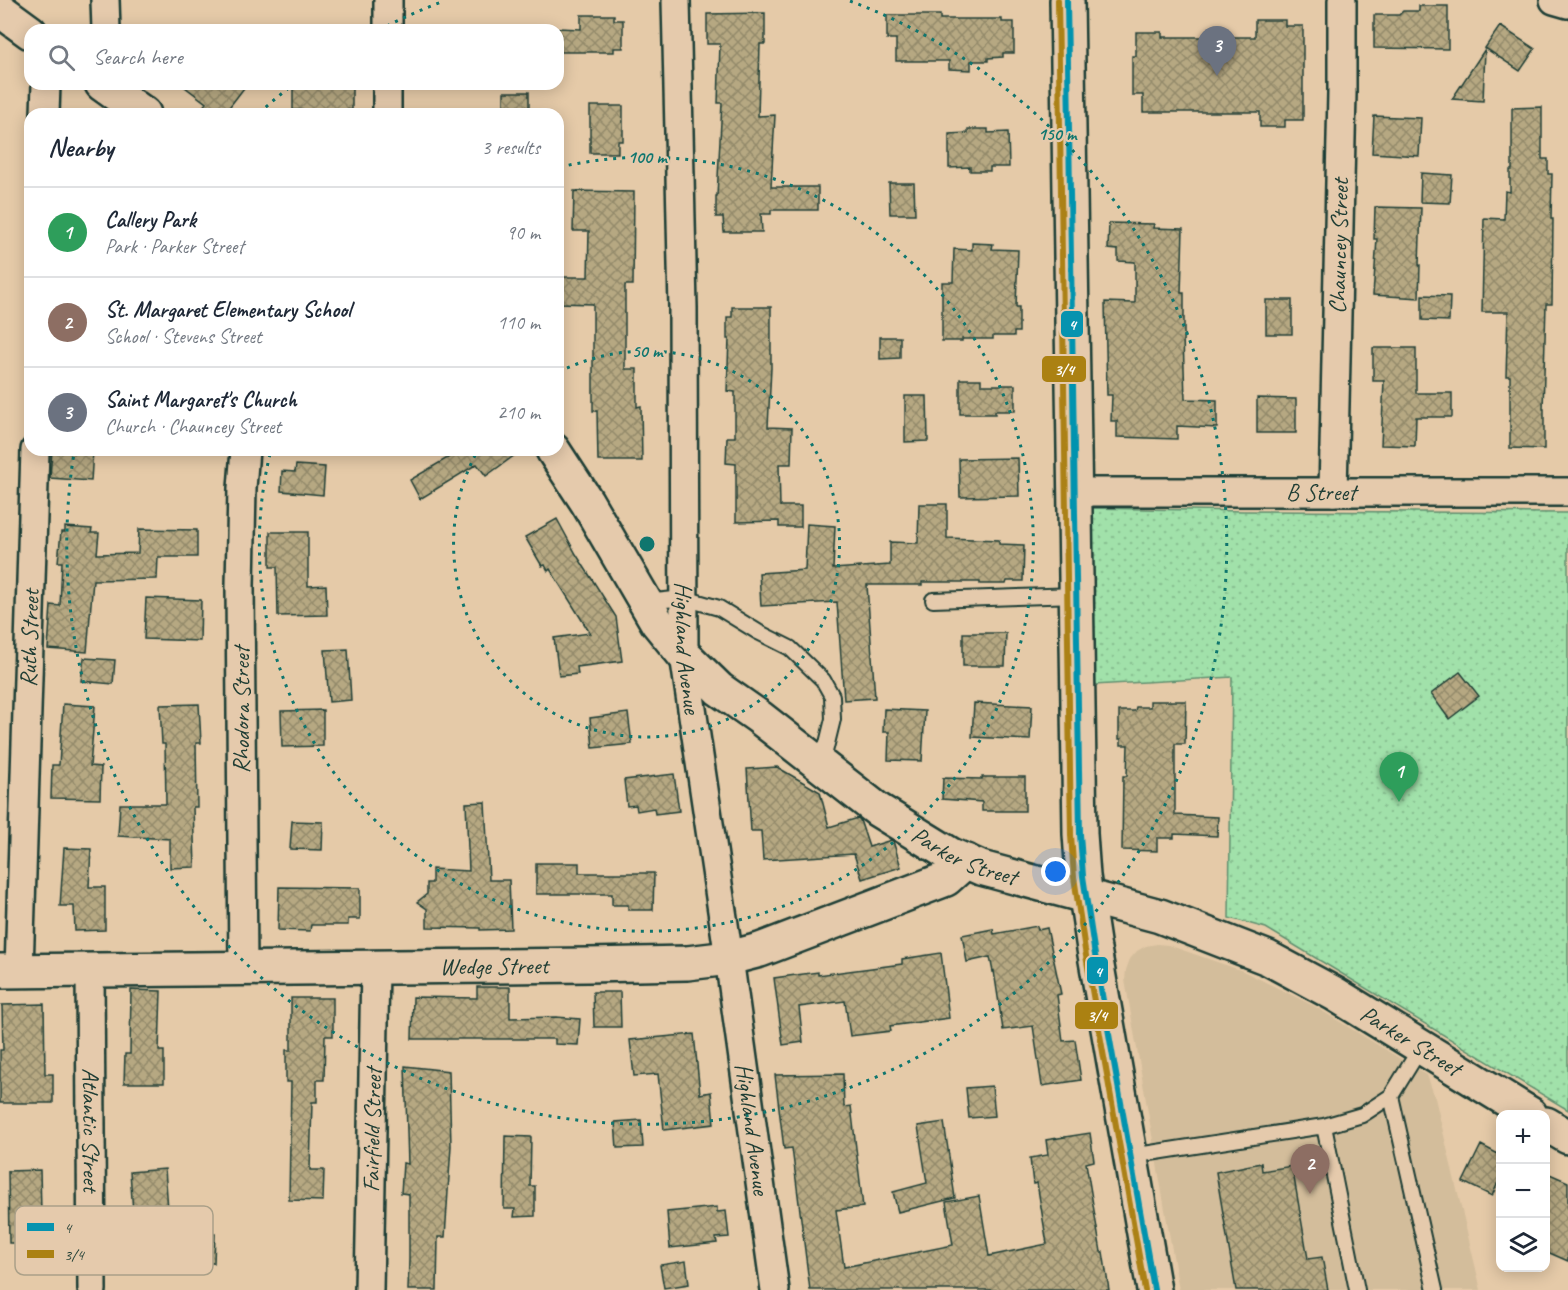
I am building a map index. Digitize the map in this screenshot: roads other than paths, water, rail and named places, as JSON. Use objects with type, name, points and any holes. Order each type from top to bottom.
[{"type":"street","points":[[105,0],[106,24]]},
{"type":"street","points":[[388,0],[388,24]]},
{"type":"street","name":"Highland Avenue","points":[[676,0],[683,308],[684,655],[775,1290]]},
{"type":"street","points":[[1067,0],[1080,834],[1086,897],[1154,1290]]},
{"type":"street","name":"Chauncey Street","points":[[1333,492],[1342,116],[1342,0]]},
{"type":"street","points":[[1554,0],[1568,4]]},
{"type":"street","points":[[0,10],[24,28]]},
{"type":"street","points":[[45,108],[46,90]]},
{"type":"street","points":[[112,90],[136,108]]},
{"type":"street","points":[[387,90],[387,108]]},
{"type":"street","name":"Ruth Street","points":[[9,971],[35,456]]},
{"type":"street","name":"Rhodora Street","points":[[243,969],[240,586],[245,456]]},
{"type":"street","name":"Parker Street","points":[[558,456],[587,501],[657,622],[684,655],[719,689],[759,717],[878,810],[931,843],[981,868],[1160,916],[1268,958],[1335,994],[1523,1110]]},
{"type":"street","name":"B Street","points":[[1076,492],[1568,492]]},
{"type":"street","name":"Wedge Street","points":[[9,971],[687,963],[729,958],[760,950],[946,879],[966,861]]},
{"type":"street","name":"Fairfield Street","points":[[369,1290],[375,968]]},
{"type":"street","name":"Atlantic Street","points":[[90,970],[91,1206]]},
{"type":"street","points":[[1550,1127],[1568,1137]]},
{"type":"street","name":"Atlantic Street","points":[[92,1275],[92,1290]]},
{"type":"lane","points":[[933,600],[1077,595]]},
{"type":"lane","points":[[645,602],[684,598],[719,608],[790,648],[823,680],[832,696],[833,719],[821,766]]},
{"type":"lane","points":[[1131,1156],[1324,1126],[1362,1115],[1391,1096],[1421,1047]]},
{"type":"lane","points":[[1391,1096],[1435,1290]]},
{"type":"lane","points":[[1324,1126],[1358,1290]]},
{"type":"place","name":"Saint Margaret's Church","points":[[1217,76]]},
{"type":"place","name":"Callery Park","points":[[1399,802]]},
{"type":"place","name":"St. Margaret Elementary School","points":[[1310,1194]]}]
